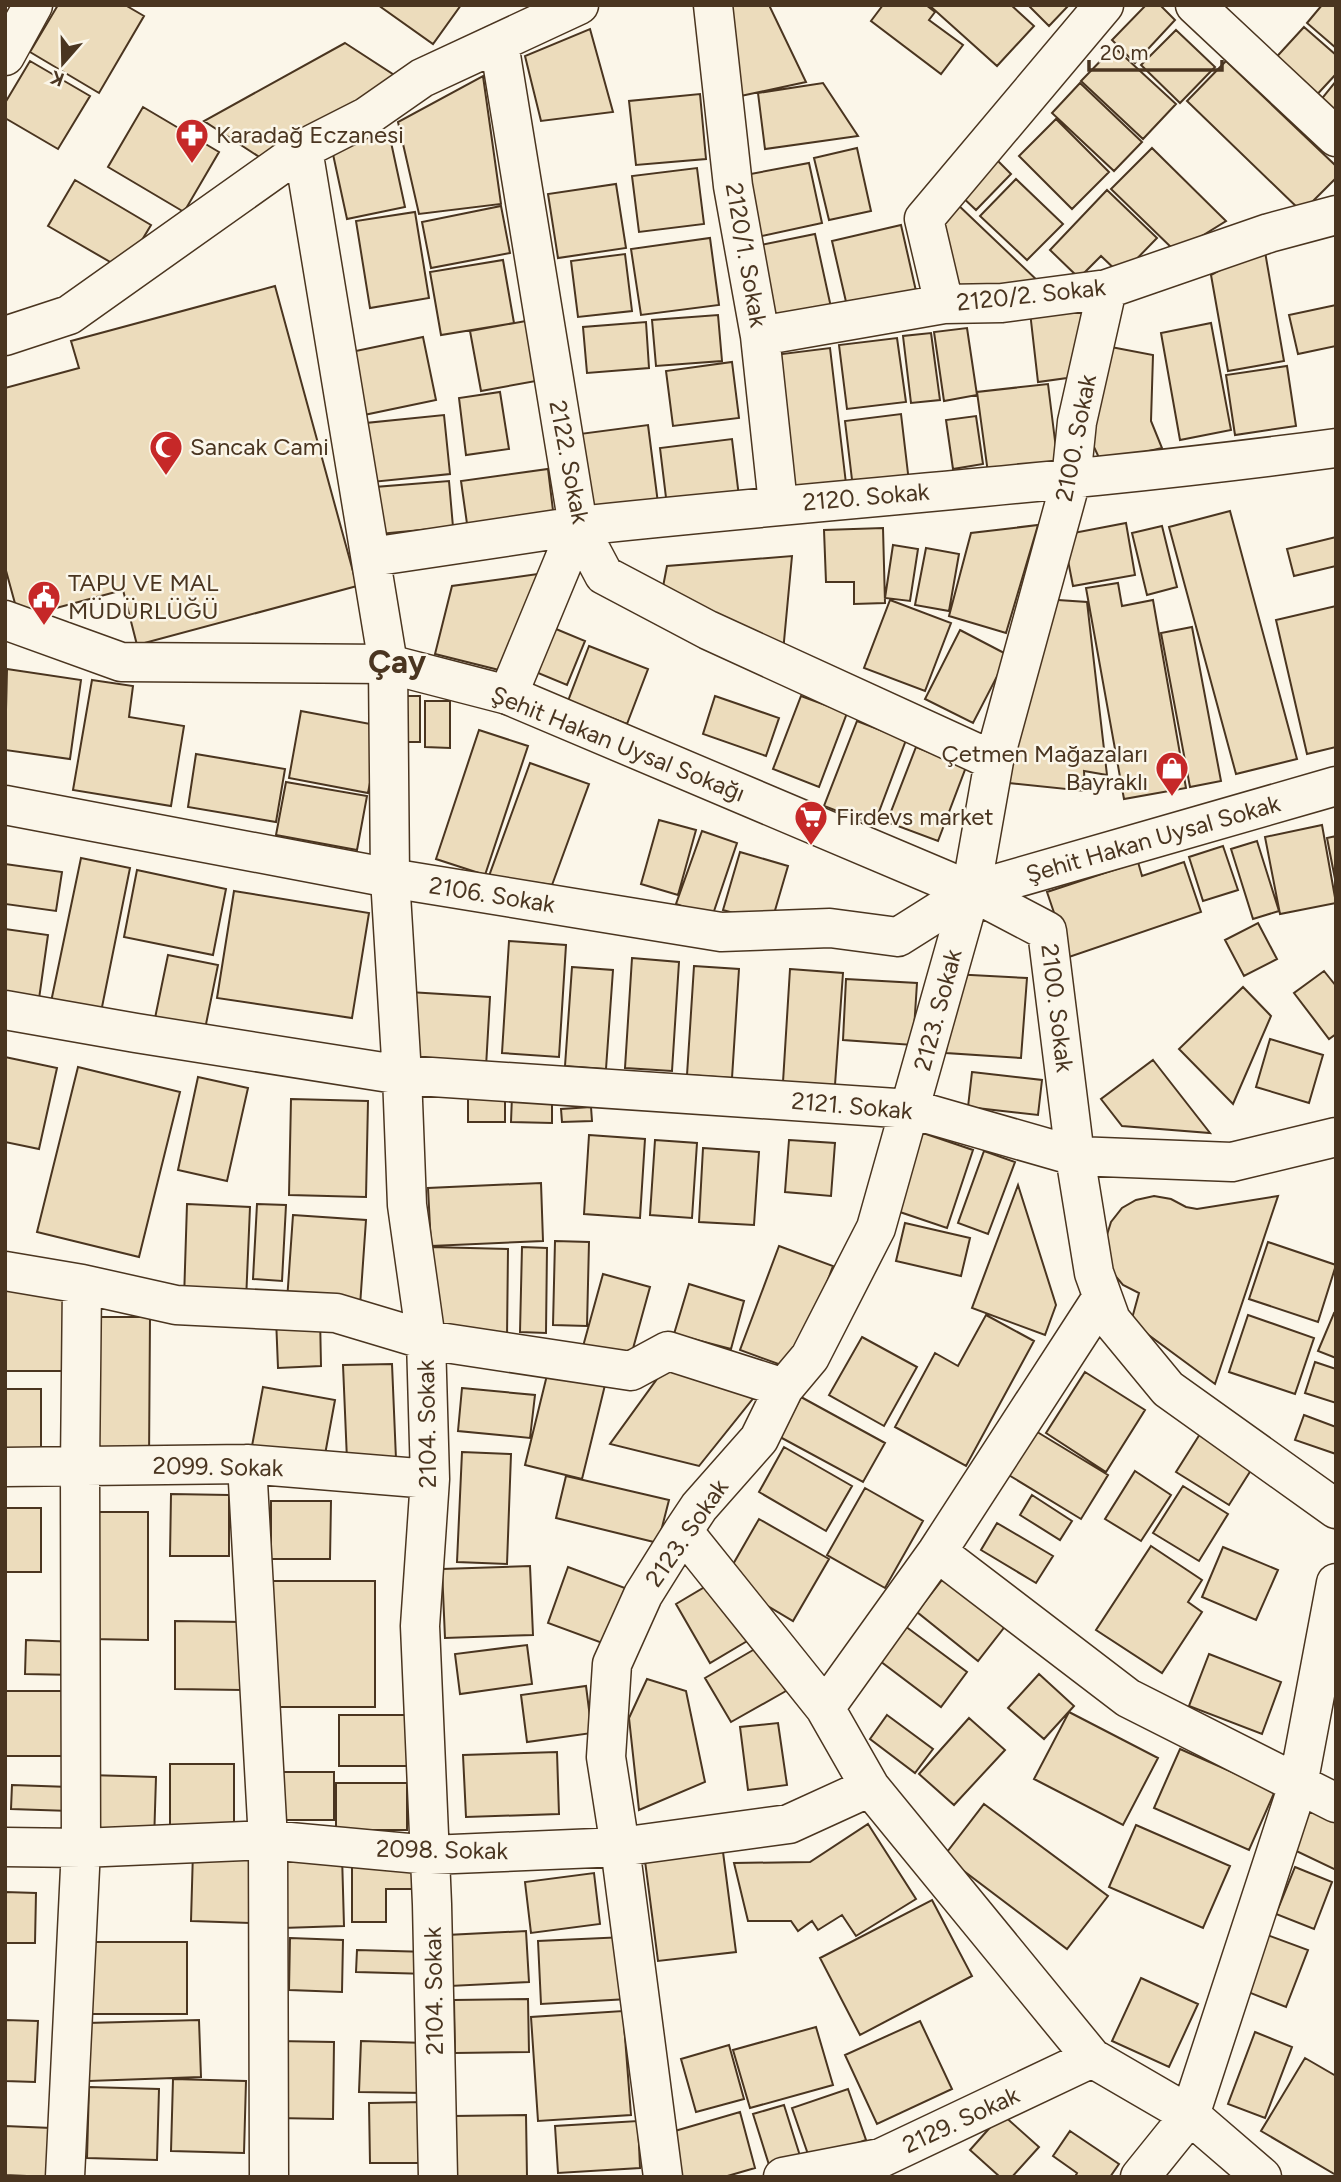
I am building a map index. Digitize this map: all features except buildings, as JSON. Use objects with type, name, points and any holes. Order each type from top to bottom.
[{"type":"street","points":[[5,56],[33,5]]},
{"type":"street","points":[[5,336],[69,316],[303,149],[366,117],[422,78],[579,5]]},
{"type":"street","name":"2120/1. Sokak","points":[[713,5],[733,186],[760,336],[778,504]]},
{"type":"street","points":[[944,304],[924,219],[1104,5]]},
{"type":"street","points":[[1195,5],[1336,137]]},
{"type":"street","name":"2122. Sokak","points":[[499,43],[578,526],[604,575],[708,630],[994,761]]},
{"type":"street","name":"2104. Sokak","points":[[303,149],[388,664],[390,878],[407,1205],[426,1340],[430,1479],[420,1626],[430,1854],[438,2177]]},
{"type":"street","name":"2120/2. Sokak","points":[[760,336],[944,304],[1002,303],[1107,289],[1269,233],[1336,215]]},
{"type":"street","name":"2100. Sokak","points":[[1107,289],[1077,422],[1071,480],[994,761],[971,891],[1048,930],[1075,1156],[1094,1273],[1101,1299],[1111,1320],[1168,1389],[1336,1509]]},
{"type":"street","name":"2120. Sokak","points":[[371,557],[578,526],[778,504],[1071,480],[1206,466],[1336,448]]},
{"type":"street","points":[[508,695],[578,526]]},
{"type":"street","name":"Şehit Hakan Uysal Sokağı","points":[[5,621],[121,662],[388,664],[508,695],[971,891]]},
{"type":"street","name":"Şehit Hakan Uysal Sokak","points":[[971,891],[1336,786]]},
{"type":"street","name":"2106. Sokak","points":[[5,805],[390,878],[721,932],[830,928],[898,937],[971,891]]},
{"type":"street","name":"2123. Sokak","points":[[663,2177],[606,1757],[612,1664],[643,1595],[683,1531],[699,1507],[759,1438],[784,1388],[810,1357],[876,1228],[971,891]]},
{"type":"street","points":[[5,1010],[402,1075]]},
{"type":"street","name":"2121. Sokak","points":[[402,1075],[911,1109],[1075,1156],[1232,1162],[1336,1137]]},
{"type":"street","points":[[5,1271],[82,1284],[176,1305],[336,1313],[426,1340],[631,1371],[667,1351],[784,1388]]},
{"type":"street","points":[[65,2177],[81,1848],[82,1284]]},
{"type":"street","points":[[825,1708],[937,1552],[1101,1299]]},
{"type":"street","points":[[247,1464],[268,1840],[269,2177]]},
{"type":"street","name":"2099. Sokak","points":[[5,1467],[247,1464],[430,1479]]},
{"type":"street","points":[[683,1531],[825,1708],[870,1787],[1092,2058],[1190,2115],[1262,2177]]},
{"type":"street","points":[[937,1552],[1128,1698],[1336,1803]]},
{"type":"street","points":[[1141,2176],[1190,2115],[1298,1786],[1336,1583]]},
{"type":"street","name":"2098. Sokak","points":[[5,1847],[81,1848],[268,1840],[430,1854],[620,1847],[789,1824],[870,1787]]},
{"type":"street","name":"2129. Sokak","points":[[783,2177],[881,2158],[1092,2058]]},
{"type":"place","name":"Karadağ Eczanesi","points":[[192,165]]},
{"type":"place","name":"Sancak Cami","points":[[166,477]]},
{"type":"place","name":"TAPU VE MAL MÜDÜRLÜĞÜ","points":[[44,627]]},
{"type":"place","name":"Çetmen Mağazaları Bayraklı","points":[[1172,798]]},
{"type":"place","name":"Firdevs market","points":[[811,847]]},
{"type":"district","name":"Çay","points":[[397,662]]}]
